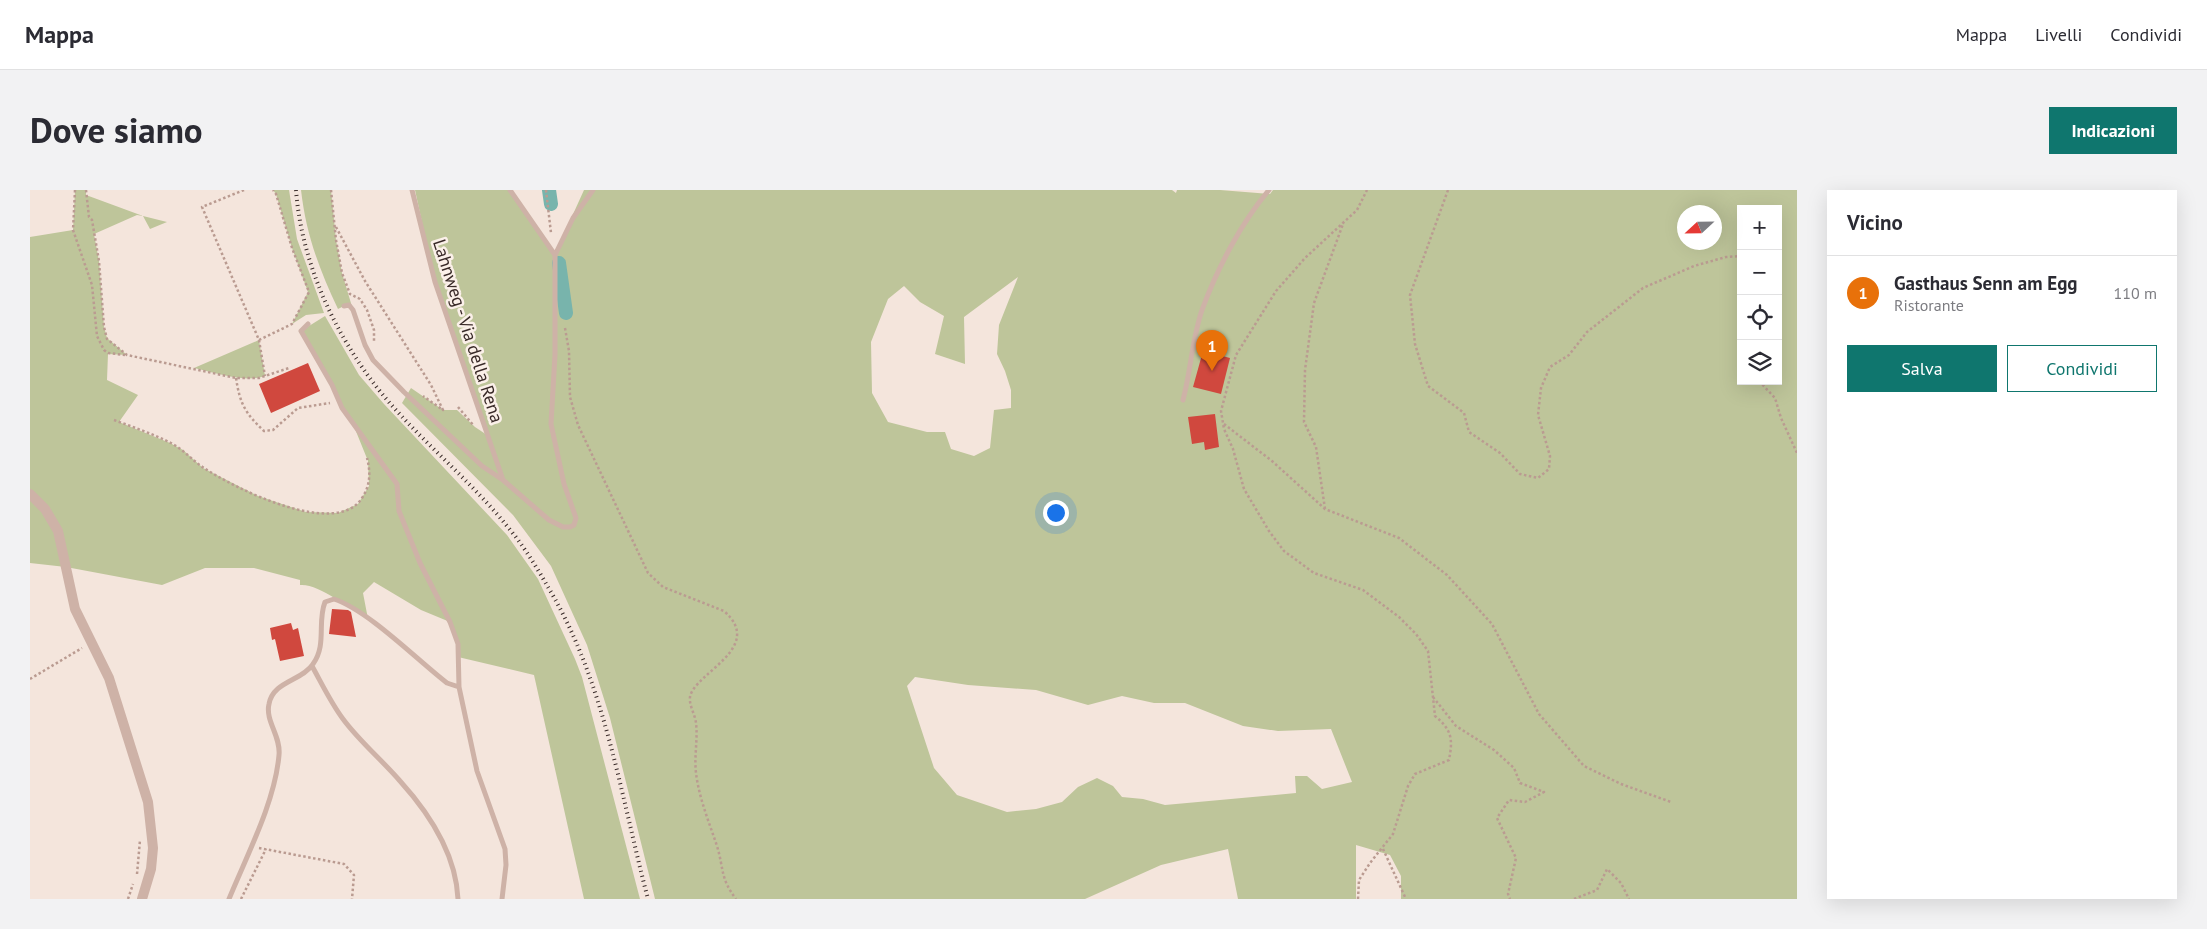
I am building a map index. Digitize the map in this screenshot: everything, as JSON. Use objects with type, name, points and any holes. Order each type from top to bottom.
[{"type":"street","points":[[30,494],[45,508],[58,530],[75,609],[109,678],[148,802],[153,848],[151,869],[142,899]]},
{"type":"lane","name":"Lahnweg - Via della Rena","points":[[412,190],[435,282],[502,480]]},
{"type":"lane","points":[[510,190],[555,255]]},
{"type":"lane","points":[[344,306],[349,305],[353,310],[365,345],[373,360],[404,392],[482,466],[502,480],[549,520],[563,527],[570,527],[574,525],[575,514],[564,484],[551,424],[555,355],[555,255],[573,218],[593,190]]},
{"type":"lane","points":[[1183,400],[1189,379],[1202,310],[1240,231],[1269,190]]},
{"type":"lane","points":[[308,324],[301,331],[332,385],[342,408],[397,484],[399,511],[420,563],[450,622],[458,644],[459,687],[477,771],[505,849],[506,865],[502,899]]},
{"type":"lane","points":[[229,899],[269,800],[278,768],[278,739],[268,714],[268,704],[274,692],[312,666],[319,654],[325,602],[334,598],[343,602],[375,624],[447,683],[459,687]]},
{"type":"lane","points":[[312,666],[342,718],[402,783],[435,828],[449,855],[458,884],[458,899]]},
{"type":"path","points":[[75,190],[73,230],[92,285],[97,336],[104,350],[108,353],[127,355],[236,378],[259,378],[289,368]]},
{"type":"path","points":[[86,190],[89,217],[92,220],[99,261],[104,327],[107,339],[127,355]]},
{"type":"path","points":[[242,190],[202,207],[259,340],[265,376]]},
{"type":"path","points":[[259,340],[292,324],[308,292],[292,248],[276,194],[273,190]]},
{"type":"path","points":[[331,190],[336,240],[342,273],[350,294],[360,299],[367,310],[374,330],[374,341],[378,348]]},
{"type":"path","points":[[546,190],[555,255]]},
{"type":"path","points":[[1358,899],[1359,880],[1370,862],[1383,849],[1393,834],[1408,786],[1415,774],[1449,760],[1452,743],[1447,726],[1435,716],[1428,651],[1416,634],[1399,617],[1363,590],[1314,573],[1284,551],[1265,525],[1244,489],[1223,424],[1221,412],[1236,355],[1276,291],[1305,258],[1357,210],[1368,190]]},
{"type":"path","points":[[1448,190],[1410,295],[1415,344],[1428,386],[1464,413],[1469,432],[1500,453],[1520,474],[1538,478],[1549,469],[1550,456],[1538,416],[1541,388],[1550,367],[1569,355],[1587,332],[1644,288],[1694,266],[1726,257],[1737,256]]},
{"type":"path","points":[[1325,509],[1316,447],[1304,422],[1306,370],[1314,304],[1344,223]]},
{"type":"path","points":[[336,227],[365,281],[431,384],[443,410],[419,394]]},
{"type":"path","points":[[564,321],[569,351],[570,397],[578,425],[643,563],[652,578],[663,587],[724,611],[734,623],[736,640],[732,649],[723,661],[694,689],[690,699],[696,724],[696,771],[700,795],[718,849],[723,879],[736,899]]},
{"type":"path","points":[[236,378],[239,399],[249,417],[264,431],[273,430],[298,408],[339,401]]},
{"type":"path","points":[[1763,385],[1775,398],[1781,418],[1797,453]]},
{"type":"path","points":[[458,407],[475,427],[488,436]]},
{"type":"path","points":[[114,420],[170,442],[183,450],[203,468],[258,496],[306,512],[338,513],[358,504],[369,486],[368,461],[364,452]]},
{"type":"path","points":[[1223,424],[1272,460],[1325,509],[1400,538],[1447,575],[1492,624],[1539,714],[1584,766],[1621,784],[1671,802]]},
{"type":"path","points":[[30,680],[81,649]]},
{"type":"path","points":[[1432,696],[1456,726],[1494,750],[1514,768],[1520,783],[1544,792],[1525,802],[1509,800],[1497,818],[1516,858],[1508,894],[1510,899]]},
{"type":"path","points":[[137,875],[139,833]]},
{"type":"path","points":[[250,846],[344,864],[354,875],[352,899]]},
{"type":"path","points":[[241,899],[266,849]]},
{"type":"path","points":[[1383,849],[1406,899]]},
{"type":"path","points":[[1574,899],[1597,890],[1607,869],[1621,883],[1629,899]]},
{"type":"path","points":[[128,899],[134,883]]},
{"type":"green space","points":[[75,190],[86,190],[86,195],[143,216],[137,215],[94,234],[99,261],[104,327],[107,338],[127,355],[108,354],[107,380],[138,395],[119,422],[170,443],[183,450],[203,468],[258,496],[306,512],[338,513],[358,504],[369,486],[368,461],[353,424],[301,331],[325,316],[359,375],[507,535],[538,579],[582,677],[640,899],[584,899],[534,675],[458,657],[458,644],[450,622],[421,610],[374,582],[363,593],[368,619],[325,592],[307,585],[300,585],[300,580],[254,568],[205,568],[162,585],[66,567],[30,563],[30,237],[73,230]]},
{"type":"green space","points":[[273,190],[289,190],[297,239],[324,313],[306,315],[292,324],[308,292],[292,248],[276,194]]},
{"type":"green space","points":[[301,190],[331,190],[336,240],[342,273],[353,310],[344,306],[338,309],[331,294],[310,236]]},
{"type":"green space","points":[[415,190],[510,190],[555,254],[584,190],[1172,190],[1176,193],[1177,190],[1220,190],[1270,194],[1273,190],[1797,190],[1797,899],[1401,899],[1401,876],[1390,855],[1356,845],[1356,899],[1238,899],[1228,849],[1161,865],[1085,899],[655,899],[610,718],[587,645],[551,566],[513,515],[402,403],[411,388],[443,410],[457,410],[475,427],[487,435],[435,282]],"holes":[[[1018,277],[999,325],[997,354],[1011,390],[1011,408],[994,410],[990,448],[974,456],[951,449],[945,432],[927,432],[888,422],[872,393],[871,342],[888,299],[904,286],[920,302],[944,316],[935,354],[965,364],[964,317]],[[915,677],[968,685],[1036,690],[1088,705],[1122,696],[1154,703],[1185,703],[1243,726],[1278,731],[1331,729],[1352,782],[1322,789],[1307,776],[1295,776],[1296,793],[1165,805],[1143,799],[1122,797],[1113,786],[1097,778],[1078,787],[1062,802],[1036,809],[1007,812],[957,795],[934,768],[907,686]]]},
{"type":"green space","points":[[143,216],[167,222],[150,229]]},
{"type":"green space","points":[[259,340],[265,376],[239,378],[194,368]]},
{"type":"building","points":[[1203,351],[1230,358],[1221,394],[1193,387]]},
{"type":"building","points":[[308,363],[320,391],[271,413],[259,384]]},
{"type":"building","points":[[1215,414],[1219,447],[1205,450],[1204,442],[1192,444],[1188,417]]},
{"type":"building","points":[[332,609],[348,610],[351,612],[356,637],[329,634]]},
{"type":"building","points":[[291,623],[293,630],[298,628],[304,656],[280,661],[275,639],[272,640],[270,628]]},
{"type":"waterway","points":[[549,190],[551,204]]},
{"type":"waterway","points":[[559,263],[566,313]]},
{"type":"railway","points":[[296,190],[300,220],[316,279],[342,335],[358,361],[395,409],[480,496],[513,533],[539,571],[568,623],[584,661],[609,739],[648,899]]},
{"type":"place","name":"Gasthaus Senn am Egg","points":[[1212,371]]}]
